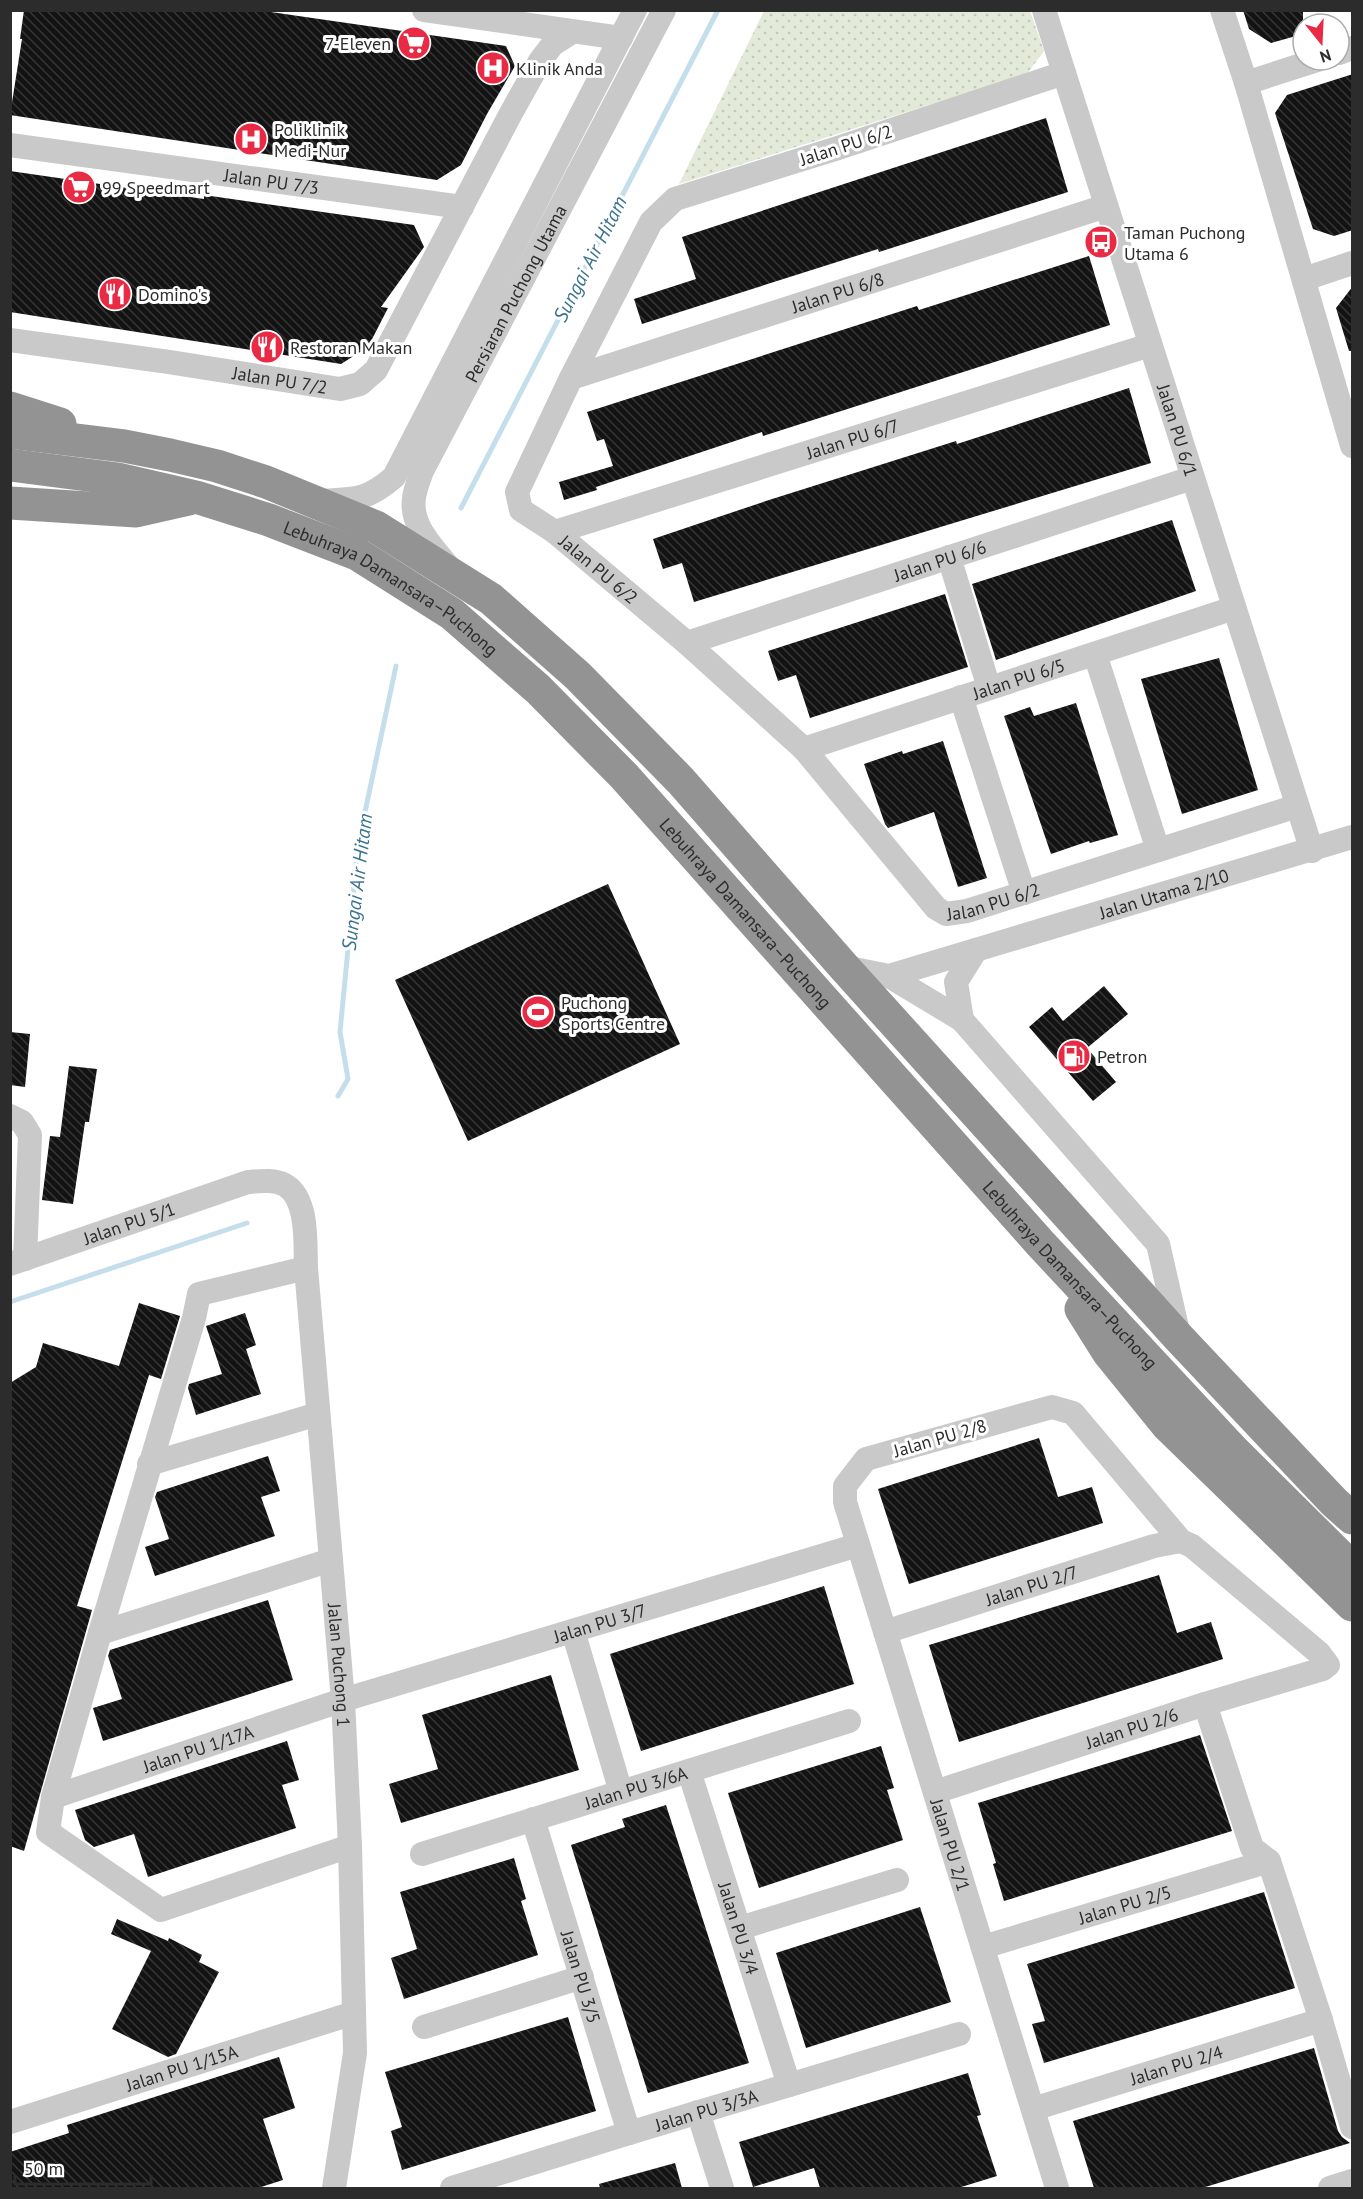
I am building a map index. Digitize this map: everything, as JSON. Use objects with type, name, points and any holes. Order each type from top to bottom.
[{"type":"highway","points":[[10,408],[124,446]]},
{"type":"highway","name":"Lebuhraya Damansara–Puchong","points":[[10,432],[124,446],[217,466],[266,482],[376,527],[491,598],[578,676],[681,781],[844,967],[1179,1338],[1334,1502],[1353,1518]]},
{"type":"highway","name":"Lebuhraya Damansara–Puchong","points":[[10,465],[118,479],[196,497],[269,520],[357,554],[452,614],[538,689],[624,776],[1041,1243],[1233,1450],[1353,1568]]},
{"type":"highway","points":[[10,503],[135,511],[196,497]]},
{"type":"highway","points":[[1041,1243],[1108,1352],[1168,1426],[1353,1605]]},
{"type":"street","points":[[423,10],[621,38]]},
{"type":"street","name":"Persiaran Puchong Utama","points":[[315,501],[371,495],[394,477],[635,10]]},
{"type":"street","name":"Persiaran Puchong Utama","points":[[455,576],[420,530],[414,500],[422,471],[664,10]]},
{"type":"street","name":"Jalan PU 6/1","points":[[1044,10],[1312,851]]},
{"type":"street","points":[[1222,10],[1246,83],[1353,446]]},
{"type":"street","points":[[528,25],[540,42],[540,61]]},
{"type":"street","name":"Jalan PU 7/2","points":[[10,340],[340,389],[360,384],[376,370],[540,61],[553,44],[572,32]]},
{"type":"street","points":[[1246,83],[1291,68]]},
{"type":"street","name":"Jalan PU 6/2","points":[[1064,73],[675,199],[651,222],[571,378],[517,492],[521,510],[555,532],[687,643],[804,749],[940,912],[957,914],[1297,806]]},
{"type":"street","name":"Jalan PU 7/3","points":[[10,144],[462,207]]},
{"type":"street","name":"Jalan PU 6/8","points":[[571,378],[1106,206]]},
{"type":"street","points":[[1304,279],[1353,263]]},
{"type":"street","name":"Jalan PU 6/7","points":[[555,532],[1150,345]]},
{"type":"street","name":"Jalan PU 6/6","points":[[687,643],[1192,478]]},
{"type":"street","points":[[949,557],[989,688]]},
{"type":"street","name":"Jalan PU 6/5","points":[[804,749],[1234,608]]},
{"type":"street","points":[[1095,654],[1158,850]]},
{"type":"street","points":[[961,697],[1024,893]]},
{"type":"street","name":"Jalan Utama 2/10","points":[[844,967],[889,976],[1353,837]]},
{"type":"street","points":[[962,1020],[956,982],[976,950]]},
{"type":"street","points":[[889,976],[962,1020],[1158,1244],[1179,1338]]},
{"type":"street","points":[[10,1116],[22,1122],[30,1135],[18,1261]]},
{"type":"street","name":"Jalan Puchong 1","points":[[248,1182],[270,1181],[286,1186],[298,1201],[304,1218],[306,1268],[343,1700],[350,1846],[355,2053],[334,2188]]},
{"type":"street","name":"Jalan PU 5/1","points":[[18,1261],[248,1182]]},
{"type":"street","points":[[306,1268],[199,1294],[194,1318],[149,1464],[53,1797],[48,1832],[161,1910],[350,1846]]},
{"type":"street","name":"Jalan PU 2/8","points":[[845,1502],[845,1486],[866,1459],[1052,1407],[1073,1413],[1181,1541]]},
{"type":"street","points":[[149,1464],[318,1414]]},
{"type":"street","name":"Jalan PU 2/1","points":[[845,1502],[1058,2188]]},
{"type":"street","name":"Jalan PU 2/7","points":[[885,1632],[1154,1546],[1181,1541]]},
{"type":"street","name":"Jalan PU 2/6","points":[[934,1792],[1205,1704],[1323,1669],[1328,1665],[1319,1653],[1201,1554],[1181,1541]]},
{"type":"street","name":"Jalan PU 3/7","points":[[343,1700],[858,1545]]},
{"type":"street","points":[[100,1633],[331,1560]]},
{"type":"street","points":[[573,1631],[621,1792]]},
{"type":"street","name":"Jalan PU 1/17A","points":[[53,1797],[343,1700]]},
{"type":"street","points":[[1205,1704],[1251,1848],[1269,1861],[1353,2127]]},
{"type":"street","name":"Jalan PU 3/6A","points":[[422,1854],[849,1721]]},
{"type":"street","name":"Jalan PU 3/4","points":[[689,1771],[789,2085]]},
{"type":"street","name":"Jalan PU 3/5","points":[[533,1819],[629,2133]]},
{"type":"street","name":"Jalan PU 2/5","points":[[983,1947],[1269,1861]]},
{"type":"street","points":[[740,1928],[897,1880]]},
{"type":"street","points":[[424,2026],[582,1977]]},
{"type":"street","name":"Jalan PU 1/15A","points":[[10,2122],[354,2013]]},
{"type":"street","name":"Jalan PU 2/4","points":[[1033,2109],[1321,2020]]},
{"type":"street","name":"Jalan PU 3/3A","points":[[452,2188],[960,2034]]},
{"type":"street","points":[[698,2112],[722,2188]]},
{"type":"street","points":[[1330,2188],[1353,2181]]},
{"type":"green space","points":[[764,11],[1030,11],[1044,51],[1027,74],[679,184]]},
{"type":"building","points":[[24,10],[257,10],[506,46],[515,66],[461,165],[437,180],[10,115],[22,39],[20,39]]},
{"type":"building","points":[[1243,10],[1303,10],[1303,12],[1291,12],[1291,37],[1271,43],[1249,29]]},
{"type":"building","points":[[1353,74],[1353,230],[1334,236],[1313,229],[1275,113],[1287,95]]},
{"type":"building","points":[[1046,118],[1068,192],[642,324],[634,299],[696,279],[682,237]]},
{"type":"building","points":[[10,171],[204,199],[204,195],[414,225],[424,247],[381,307],[388,308],[368,347],[341,364],[10,312]]},
{"type":"building","points":[[1089,256],[1110,325],[763,436],[762,432],[596,487],[597,490],[564,500],[559,482],[613,466],[604,439],[597,441],[587,412],[917,306],[919,310]]},
{"type":"building","points":[[1353,286],[1353,351],[1349,351],[1336,308]]},
{"type":"building","points":[[1129,388],[1151,463],[694,602],[682,563],[663,569],[653,539],[769,500],[956,441],[957,444]]},
{"type":"building","points":[[1172,520],[1196,591],[996,660],[972,584]]},
{"type":"building","points":[[945,594],[968,667],[810,718],[796,675],[778,681],[768,651]]},
{"type":"building","points":[[1219,658],[1258,790],[1182,814],[1141,679]]},
{"type":"building","points":[[1076,703],[1118,835],[1090,843],[1089,841],[1051,854],[1004,716],[1030,707],[1034,716]]},
{"type":"building","points":[[943,741],[987,878],[958,887],[934,812],[888,828],[864,764],[902,751],[903,754]]},
{"type":"building","name":"Puchong Sports Centre","points":[[608,884],[680,1044],[468,1141],[395,980]]},
{"type":"building","name":"Petron","points":[[1104,986],[1128,1014],[1087,1048],[1116,1082],[1093,1101],[1029,1027],[1052,1007],[1063,1021]]},
{"type":"building","points":[[10,1032],[30,1034],[25,1087],[10,1085]]},
{"type":"building","points":[[69,1066],[97,1069],[89,1122],[85,1122],[73,1204],[42,1200],[50,1136],[60,1137]]},
{"type":"building","points":[[139,1303],[180,1316],[161,1379],[149,1375],[77,1606],[92,1610],[24,1851],[10,1846],[10,1383],[36,1367],[43,1343],[119,1366]]},
{"type":"building","points":[[245,1313],[256,1345],[246,1349],[261,1394],[196,1415],[188,1388],[189,1384],[222,1374],[206,1326]]},
{"type":"building","points":[[1039,1438],[1058,1497],[1092,1487],[1103,1523],[909,1584],[878,1489]]},
{"type":"building","points":[[268,1456],[280,1491],[261,1497],[275,1536],[155,1576],[145,1547],[169,1539],[155,1497],[157,1492]]},
{"type":"building","points":[[1159,1575],[1177,1633],[1211,1622],[1223,1659],[959,1742],[929,1645]]},
{"type":"building","points":[[824,1586],[854,1684],[641,1751],[610,1654]]},
{"type":"building","points":[[268,1600],[293,1680],[103,1741],[93,1708],[122,1699],[108,1656],[110,1650]]},
{"type":"building","points":[[551,1675],[579,1770],[401,1823],[389,1784],[438,1769],[422,1715]]},
{"type":"building","points":[[1200,1735],[1232,1831],[1004,1901],[993,1864],[996,1863],[978,1803]]},
{"type":"building","points":[[287,1741],[299,1780],[282,1785],[296,1828],[148,1877],[134,1834],[94,1847],[85,1840],[75,1810]]},
{"type":"building","points":[[881,1746],[894,1788],[887,1790],[903,1840],[759,1888],[728,1793]]},
{"type":"building","points":[[666,1805],[749,2063],[648,2093],[571,1845],[625,1827],[622,1819]]},
{"type":"building","points":[[514,1858],[526,1899],[521,1901],[538,1955],[404,1999],[391,1958],[417,1949],[400,1892]]},
{"type":"building","points":[[1264,1892],[1295,1988],[1044,2063],[1032,2024],[1045,2021],[1027,1964]]},
{"type":"building","points":[[920,1907],[951,2002],[806,2048],[776,1953]]},
{"type":"building","points":[[117,1919],[168,1941],[169,1938],[202,1955],[199,1962],[219,1972],[176,2054],[168,2057],[112,2029],[151,1951],[111,1934]]},
{"type":"building","points":[[568,2017],[596,2111],[402,2170],[391,2131],[402,2127],[385,2072]]},
{"type":"building","points":[[1314,2048],[1338,2131],[1350,2143],[1202,2188],[1094,2188],[1073,2121]]},
{"type":"building","points":[[279,2057],[295,2108],[263,2119],[283,2180],[258,2188],[10,2188],[10,2152],[69,2133],[67,2125]]},
{"type":"building","points":[[968,2073],[981,2115],[977,2116],[997,2176],[958,2188],[820,2188],[814,2168],[753,2187],[739,2142]]},
{"type":"building","points":[[675,2163],[682,2188],[600,2188],[599,2184]]},
{"type":"waterway","name":"Sungai Air Hitam","points":[[461,508],[718,10]]},
{"type":"waterway","name":"Sungai Air Hitam","points":[[338,1096],[348,1079],[340,1032],[358,845],[396,666]]},
{"type":"waterway","name":"Sungai Air Hitam","points":[[10,1302],[247,1223]]},
{"type":"place","name":"7-Eleven","points":[[414,43]]},
{"type":"place","name":"Klinik Anda","points":[[493,68]]},
{"type":"place","name":"Poliklinik Medi-Nur","points":[[251,139]]},
{"type":"place","name":"99 Speedmart","points":[[79,187]]},
{"type":"place","name":"Taman Puchong Utama 6","points":[[1101,242]]},
{"type":"place","name":"Domino's","points":[[115,294]]},
{"type":"place","name":"Restoran Makan","points":[[267,347]]},
{"type":"place","name":"Puchong Sports Centre","points":[[538,1012]]},
{"type":"place","name":"Petron","points":[[1074,1056]]}]
